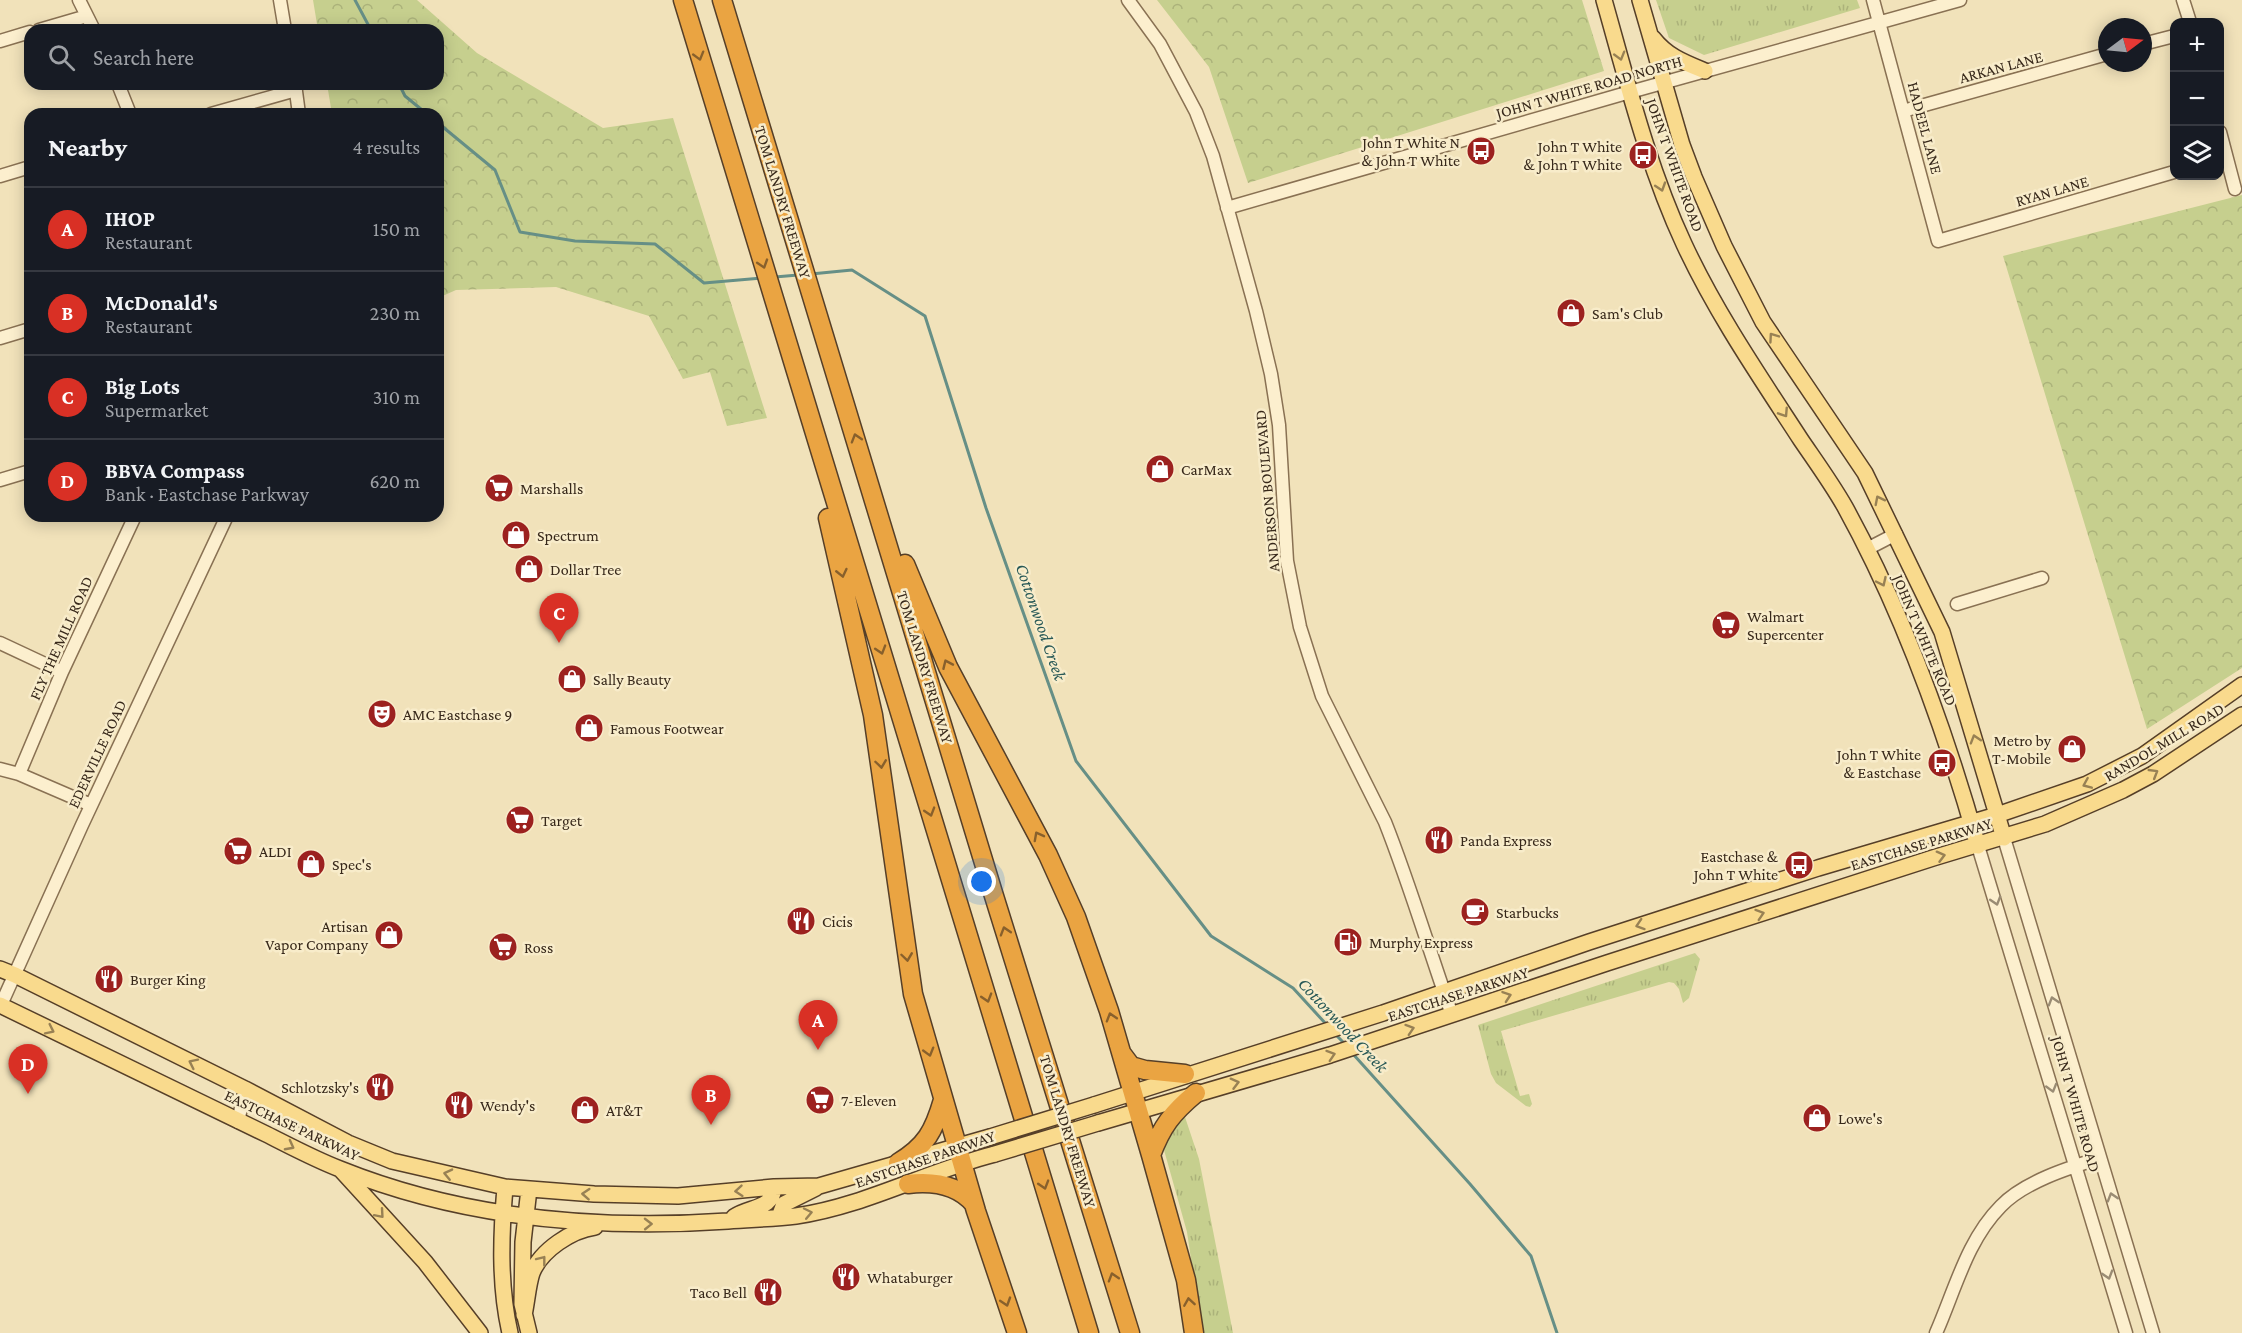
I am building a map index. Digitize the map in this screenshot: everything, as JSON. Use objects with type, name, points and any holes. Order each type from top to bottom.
[{"type":"highway","points":[[683,0],[1089,1333]]},
{"type":"highway","name":"TOM LANDRY FREEWAY","points":[[722,0],[814,308],[867,473],[994,896],[1130,1333]]},
{"type":"highway","points":[[783,333],[784,360],[839,560],[873,715],[913,994],[959,1154],[1017,1333]]},
{"type":"highway","points":[[867,473],[948,667],[1048,855],[1076,917],[1139,1111],[1186,1280],[1194,1333]]},
{"type":"highway","points":[[1122,1053],[1131,1065],[1157,1073],[1185,1074]]},
{"type":"highway","points":[[1151,1155],[1157,1139],[1172,1115],[1196,1093]]},
{"type":"highway","points":[[898,1163],[915,1152],[928,1138],[943,1100]]},
{"type":"highway","points":[[908,1184],[924,1182],[953,1188],[966,1195],[975,1206]]},
{"type":"main road","name":"JOHN T WHITE ROAD","points":[[1604,0],[1630,92],[1664,195],[1689,254],[1721,315],[1843,505],[1867,549],[1912,648],[1941,724],[1978,846]]},
{"type":"main road","name":"JOHN T WHITE ROAD","points":[[1640,0],[1663,82],[1694,177],[1738,275],[1763,322],[1865,473],[1942,632],[2004,838]]},
{"type":"main road","points":[[1649,34],[1663,50],[1676,59],[1705,71]]},
{"type":"main road","name":"RANDOL MILL ROAD","points":[[1997,815],[2087,784],[2142,756],[2242,685]]},
{"type":"main road","name":"RANDOL MILL ROAD","points":[[2004,838],[2045,824],[2123,790],[2153,774],[2242,715]]},
{"type":"main road","name":"EASTCHASE PARKWAY","points":[[0,1006],[341,1170],[430,1198],[503,1214],[619,1224],[729,1221],[795,1216],[833,1208],[908,1184],[990,1137],[1346,1025],[1589,942],[1835,862],[1997,815]]},
{"type":"main road","name":"EASTCHASE PARKWAY","points":[[7,972],[245,1089],[348,1143],[392,1161],[505,1187],[594,1194],[678,1196],[819,1186],[898,1163],[959,1154],[994,1154],[1294,1066],[1933,858],[2004,838]]},
{"type":"main road","points":[[1696,907],[1704,932]]},
{"type":"main road","points":[[341,1170],[425,1263],[480,1333]]},
{"type":"main road","points":[[779,1217],[784,1204],[819,1186]]},
{"type":"main road","points":[[505,1187],[502,1274],[505,1311],[510,1333]]},
{"type":"main road","points":[[729,1221],[741,1212],[770,1202],[774,1197],[774,1188]]},
{"type":"main road","points":[[529,1189],[523,1242],[522,1304],[529,1333]]},
{"type":"main road","points":[[524,1315],[532,1272],[554,1245],[585,1228],[619,1224]]},
{"type":"street","points":[[79,0],[91,24]]},
{"type":"street","points":[[280,0],[284,24]]},
{"type":"street","name":"ANDERSON BOULEVARD","points":[[1128,0],[1160,44],[1196,112],[1213,156],[1271,374],[1279,425],[1287,561],[1300,627],[1322,696],[1393,842],[1452,1015]]},
{"type":"street","name":"HADEEL LANE","points":[[1873,0],[1938,241]]},
{"type":"street","name":"JOHN T WHITE ROAD NORTH","points":[[1227,208],[1663,82],[1960,0]]},
{"type":"street","points":[[2184,0],[2189,18]]},
{"type":"street","points":[[60,24],[87,16]]},
{"type":"street","points":[[0,41],[24,35]]},
{"type":"street","points":[[2152,42],[2170,37]]},
{"type":"street","name":"ARKAN LANE","points":[[1903,111],[2098,57]]},
{"type":"street","points":[[120,90],[128,108]]},
{"type":"street","points":[[230,108],[286,90]]},
{"type":"street","points":[[295,90],[298,108]]},
{"type":"street","points":[[2224,161],[2235,189]]},
{"type":"street","points":[[0,176],[24,169]]},
{"type":"street","name":"RYAN LANE","points":[[1938,241],[2170,173]]},
{"type":"street","points":[[0,339],[24,331]]},
{"type":"street","points":[[0,480],[24,473]]},
{"type":"street","name":"FLY THE MILL ROAD","points":[[18,774],[62,672],[132,522]]},
{"type":"street","name":"EDERVILLE ROAD","points":[[0,1006],[7,972],[91,805],[224,522]]},
{"type":"street","points":[[1867,549],[1896,534]]},
{"type":"street","points":[[1957,604],[2042,578]]},
{"type":"street","points":[[0,643],[62,672]]},
{"type":"street","points":[[0,768],[91,805]]},
{"type":"street","name":"JOHN T WHITE ROAD","points":[[2004,838],[2154,1333]]},
{"type":"street","name":"JOHN T WHITE ROAD","points":[[1978,846],[2126,1333]]},
{"type":"street","points":[[238,1122],[245,1089]]},
{"type":"street","points":[[1936,1333],[1968,1254],[1983,1229],[2001,1206],[2014,1196],[2075,1166],[2100,1158]]},
{"type":"green space","points":[[313,0],[417,0],[477,53],[603,128],[673,118],[767,418],[727,426],[710,372],[683,379],[649,316],[556,287],[456,290],[444,295],[444,108],[331,108],[328,90],[444,90],[444,24],[317,24]]},
{"type":"green space","points":[[1157,0],[1582,0],[1604,71],[1248,183],[1209,67]]},
{"type":"green space","points":[[1656,0],[1857,0],[1860,8],[1704,55],[1669,38]]},
{"type":"green space","points":[[2242,195],[2242,668],[2147,729],[2003,256]]},
{"type":"green space","points":[[1695,953],[1700,959],[1689,998],[1683,1003],[1679,989],[1674,983],[1669,982],[1501,1031],[1520,1096],[1529,1094],[1532,1104],[1530,1107],[1526,1106],[1496,1083],[1491,1074],[1478,1025]]},
{"type":"green space","points":[[1183,1111],[1199,1159],[1233,1333],[1202,1333],[1187,1232],[1164,1150],[1170,1125]]},
{"type":"waterway","name":"Cottonwood Creek","points":[[355,0],[368,24]]},
{"type":"waterway","name":"Cottonwood Creek","points":[[402,90],[405,96],[420,108]]},
{"type":"waterway","name":"Cottonwood Creek","points":[[444,128],[495,170],[520,232],[575,241],[655,244],[704,283],[762,278]]},
{"type":"waterway","name":"Cottonwood Creek","points":[[811,274],[852,270],[925,316],[986,508],[1076,761],[1211,936],[1293,988],[1326,1024]]},
{"type":"waterway","name":"Cottonwood Creek","points":[[775,277],[798,275]]},
{"type":"waterway","name":"Cottonwood Creek","points":[[1335,1034],[1345,1044]]},
{"type":"waterway","name":"Cottonwood Creek","points":[[1353,1054],[1470,1184],[1531,1256],[1557,1333]]},
{"type":"place","name":"John T White N & John T White","points":[[1481,151]]},
{"type":"place","name":"John T White & John T White","points":[[1643,155]]},
{"type":"place","name":"Sam's Club","points":[[1571,313]]},
{"type":"place","name":"CarMax","points":[[1160,469]]},
{"type":"place","name":"Marshalls","points":[[499,488]]},
{"type":"place","name":"Spectrum","points":[[516,535]]},
{"type":"place","name":"Dollar Tree","points":[[529,569]]},
{"type":"place","name":"Walmart Supercenter","points":[[1726,625]]},
{"type":"place","name":"Big Lots","points":[[559,643]]},
{"type":"place","name":"Sally Beauty","points":[[572,679]]},
{"type":"place","name":"AMC Eastchase 9","points":[[382,714]]},
{"type":"place","name":"Famous Footwear","points":[[589,728]]},
{"type":"place","name":"Metro by T-Mobile","points":[[2072,749]]},
{"type":"place","name":"John T White & Eastchase","points":[[1942,763]]},
{"type":"place","name":"Target","points":[[520,820]]},
{"type":"place","name":"Panda Express","points":[[1439,840]]},
{"type":"place","name":"ALDI","points":[[238,851]]},
{"type":"place","name":"Spec's","points":[[311,864]]},
{"type":"place","name":"Eastchase & John T White","points":[[1799,865]]},
{"type":"place","name":"Starbucks","points":[[1475,912]]},
{"type":"place","name":"Cicis","points":[[801,921]]},
{"type":"place","name":"Artisan Vapor Company","points":[[389,935]]},
{"type":"place","name":"Murphy Express","points":[[1348,942]]},
{"type":"place","name":"Ross","points":[[503,947]]},
{"type":"place","name":"Burger King","points":[[109,979]]},
{"type":"place","name":"IHOP","points":[[818,1050]]},
{"type":"place","name":"Schlotzsky's","points":[[380,1087]]},
{"type":"place","name":"BBVA Compass","points":[[28,1094]]},
{"type":"place","name":"7-Eleven","points":[[820,1100]]},
{"type":"place","name":"Wendy's","points":[[459,1105]]},
{"type":"place","name":"AT&T","points":[[585,1110]]},
{"type":"place","name":"Lowe's","points":[[1817,1118]]},
{"type":"place","name":"McDonald's","points":[[711,1125]]},
{"type":"place","name":"Whataburger","points":[[846,1277]]},
{"type":"place","name":"Taco Bell","points":[[768,1292]]}]
